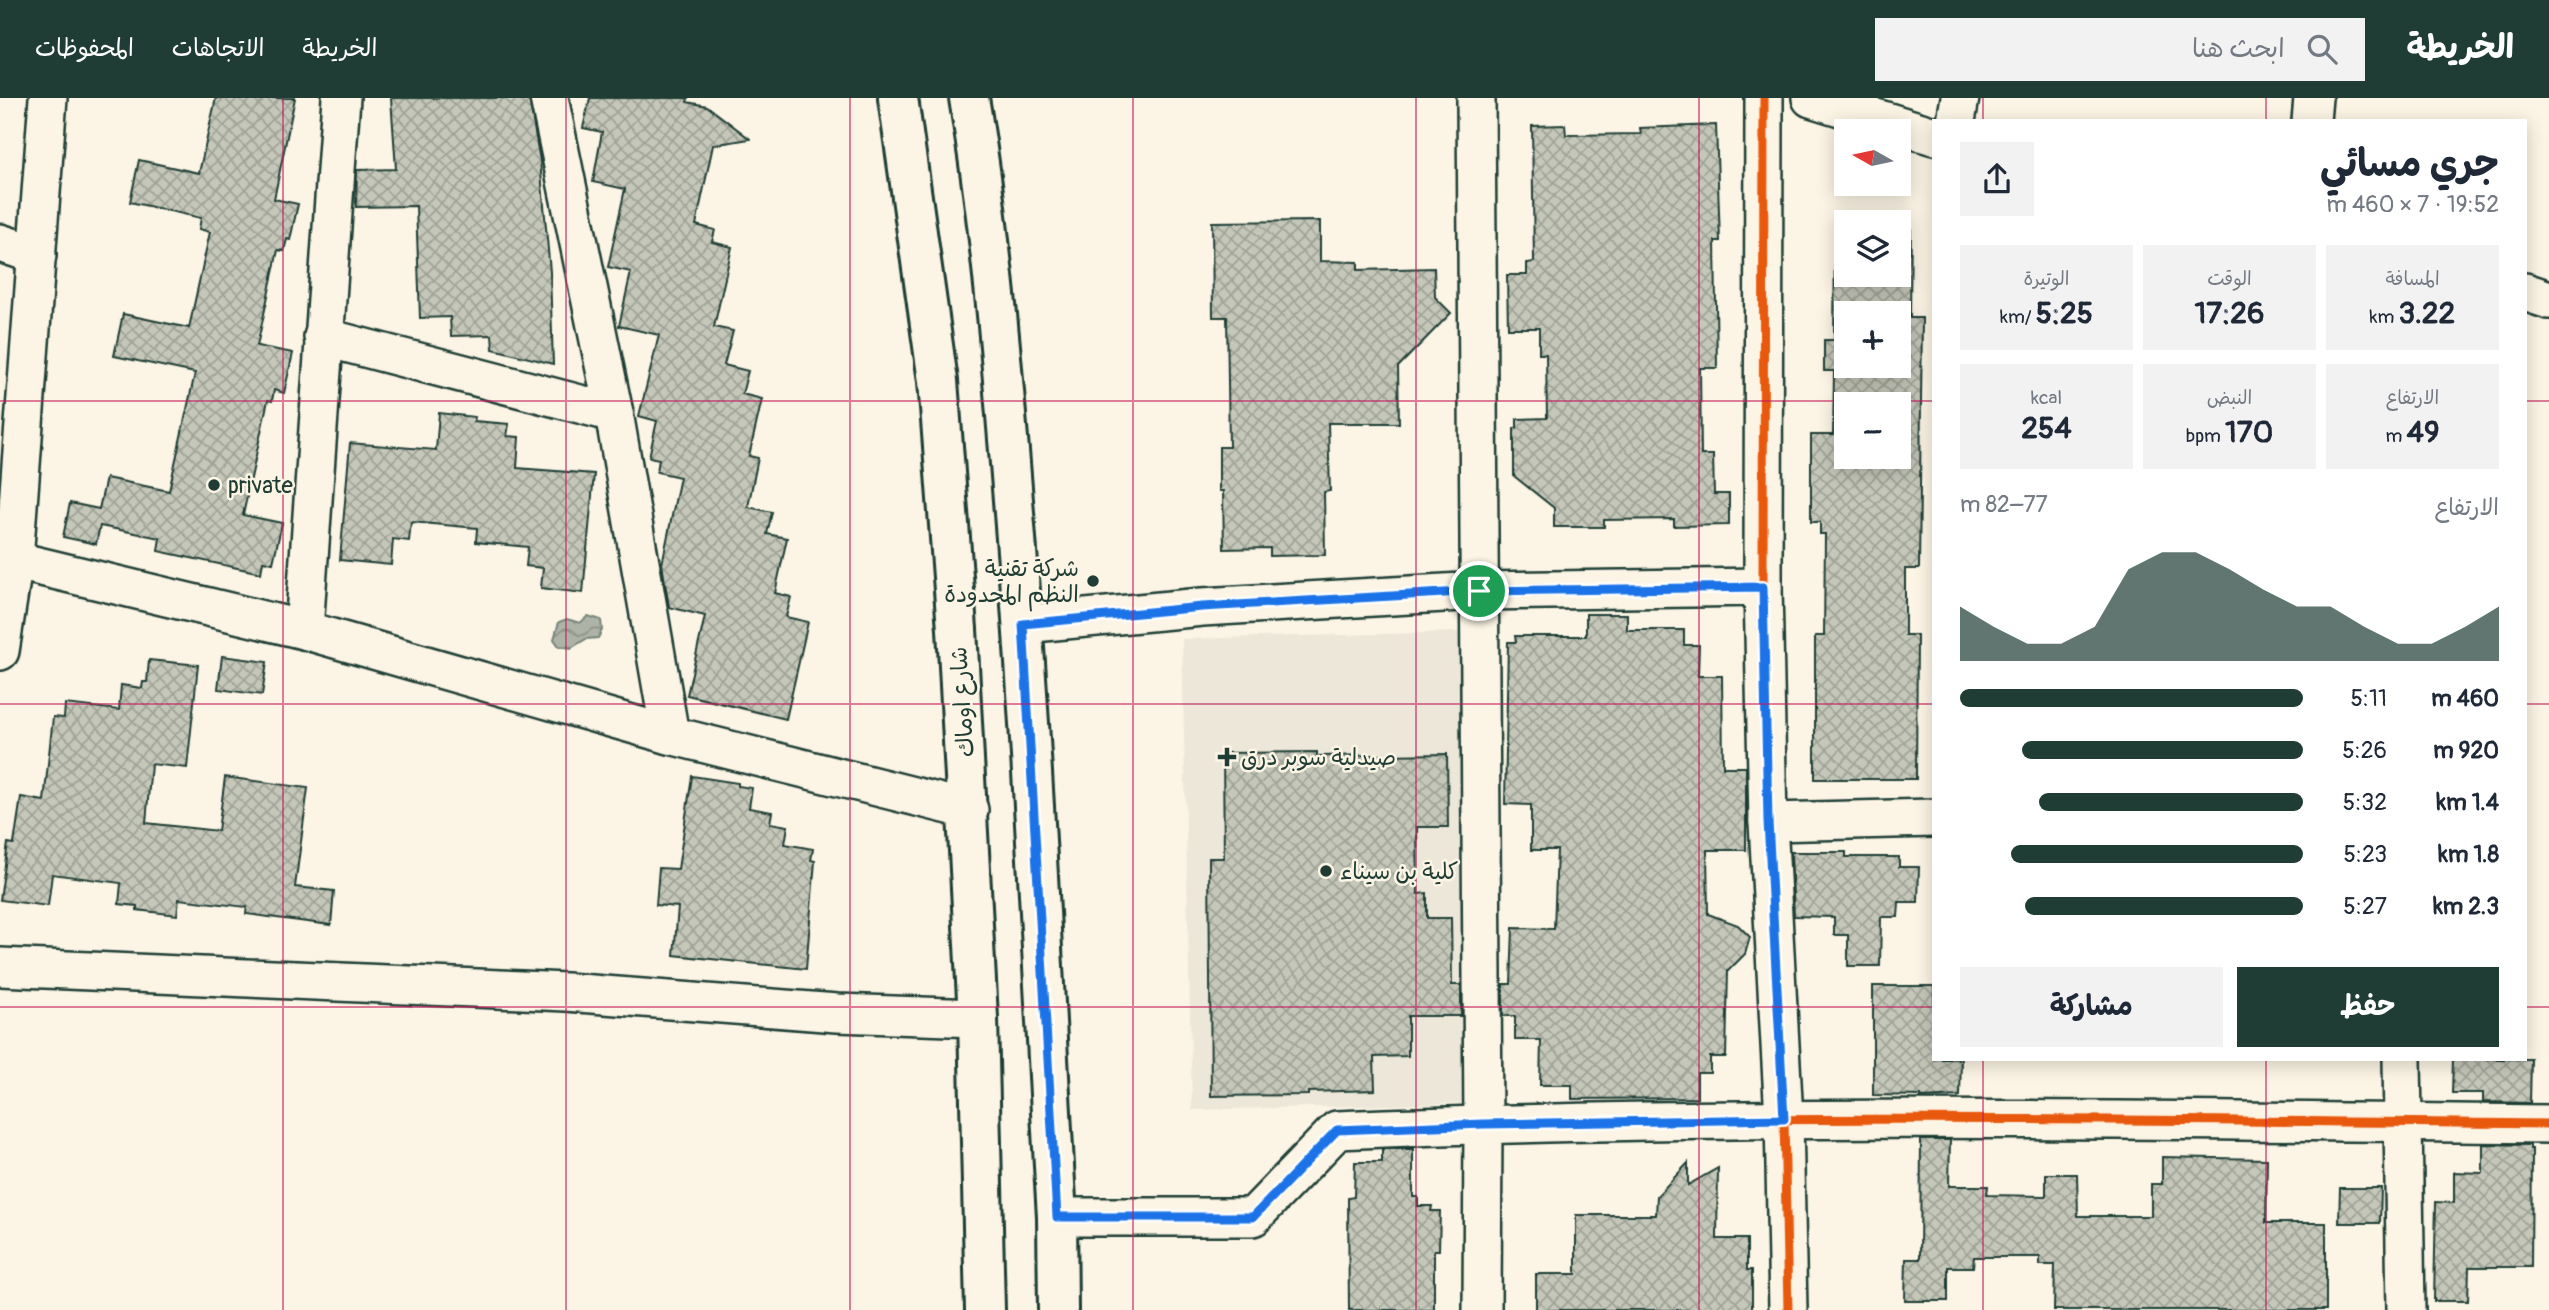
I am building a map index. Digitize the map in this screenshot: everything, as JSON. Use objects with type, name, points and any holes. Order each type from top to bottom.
[{"type":"main road","name":"شارع اوماك","points":[[898,98],[938,381],[969,810],[978,1018],[985,1310]]},
{"type":"main road","points":[[969,98],[983,181],[1003,366],[1023,624],[1057,1217],[1058,1310]]},
{"type":"street","points":[[0,651],[37,255],[48,98]]},
{"type":"street","points":[[304,630],[341,98]]},
{"type":"street","points":[[549,98],[614,413],[670,735]]},
{"type":"street","points":[[1476,98],[1482,1310]]},
{"type":"street","points":[[1764,98],[1763,587],[1768,821],[1784,1119],[1788,1310]]},
{"type":"street","points":[[1811,98],[1932,135]]},
{"type":"street","points":[[1956,119],[1959,98]]},
{"type":"street","points":[[2311,119],[2313,98]]},
{"type":"street","points":[[0,243],[37,255]]},
{"type":"street","points":[[2527,293],[2549,300]]},
{"type":"street","points":[[323,337],[614,413]]},
{"type":"street","points":[[7,559],[304,630],[670,735],[969,810]]},
{"type":"street","points":[[1023,624],[1202,607],[1479,591],[1763,587]]},
{"type":"street","points":[[1768,821],[1932,818]]},
{"type":"street","points":[[0,967],[566,992],[837,1013],[978,1018]]},
{"type":"street","points":[[2402,1061],[2406,1310]]},
{"type":"street","points":[[1057,1217],[1253,1217],[1337,1130],[1483,1124],[1784,1119],[2549,1124]]},
{"type":"shaded area","name":"كلية بن سيناء","points":[[1459,632],[1470,1103],[1192,1110],[1182,639]]},
{"type":"water","points":[[588,616],[601,620],[602,630],[598,638],[586,639],[571,648],[559,646],[554,639],[559,622],[567,619],[580,623]]},
{"type":"building","points":[[216,98],[295,98],[274,199],[298,204],[290,240],[287,239],[284,251],[278,250],[257,346],[293,353],[284,393],[274,390],[272,401],[268,400],[243,515],[282,523],[273,563],[263,561],[261,573],[158,551],[160,538],[100,526],[96,544],[63,537],[70,503],[99,509],[106,478],[169,491],[195,373],[114,356],[123,314],[189,328],[210,232],[199,229],[201,218],[130,202],[139,160],[199,173]]},
{"type":"building","points":[[391,98],[529,98],[540,161],[550,272],[553,364],[493,349],[492,335],[451,336],[450,317],[420,318],[416,206],[356,207],[357,170],[396,169]]},
{"type":"building","points":[[590,98],[688,98],[687,102],[707,106],[750,139],[713,145],[696,225],[715,230],[712,242],[732,247],[714,327],[733,331],[724,365],[748,371],[742,394],[762,399],[749,456],[758,458],[748,507],[772,512],[767,534],[787,538],[775,593],[791,597],[786,617],[808,622],[786,719],[687,695],[705,616],[669,607],[662,564],[680,477],[657,472],[659,459],[649,457],[657,421],[639,416],[659,335],[619,326],[631,272],[608,267],[625,189],[593,182],[602,132],[583,128]]},
{"type":"building","points":[[1565,125],[1566,135],[1641,134],[1640,128],[1716,125],[1720,241],[1715,241],[1717,368],[1700,368],[1701,455],[1713,455],[1714,494],[1729,494],[1729,525],[1674,526],[1674,519],[1604,520],[1604,527],[1554,527],[1554,508],[1514,476],[1514,428],[1517,428],[1517,419],[1547,418],[1546,354],[1539,354],[1539,328],[1508,328],[1507,275],[1527,275],[1527,263],[1534,262],[1532,126]]},
{"type":"building","points":[[1320,221],[1320,261],[1358,262],[1358,270],[1434,268],[1435,297],[1451,313],[1398,367],[1399,423],[1328,423],[1330,491],[1324,492],[1325,555],[1270,556],[1270,548],[1224,549],[1223,491],[1219,491],[1219,447],[1229,447],[1227,317],[1213,317],[1212,222]]},
{"type":"building","points":[[1834,287],[1910,287],[1910,301],[1834,301]]},
{"type":"building","points":[[1911,318],[1922,318],[1919,569],[1905,569],[1905,635],[1917,635],[1916,779],[1815,779],[1815,636],[1824,636],[1825,534],[1820,534],[1820,522],[1811,522],[1811,435],[1833,435],[1834,371],[1834,378],[1911,378]]},
{"type":"building","points":[[1824,340],[1834,340],[1834,371],[1824,371]]},
{"type":"building","points":[[439,413],[475,417],[474,421],[509,424],[507,436],[519,437],[517,468],[594,474],[583,593],[541,588],[543,568],[526,566],[528,547],[476,542],[477,528],[411,522],[409,541],[393,539],[391,565],[340,560],[350,443],[436,450]]},
{"type":"building","points":[[1586,614],[1627,614],[1627,630],[1684,630],[1684,645],[1699,645],[1698,676],[1722,676],[1723,767],[1746,767],[1746,850],[1707,850],[1708,914],[1738,925],[1750,937],[1745,954],[1728,971],[1726,1057],[1710,1057],[1710,1073],[1697,1073],[1697,1098],[1572,1099],[1572,1085],[1540,1085],[1541,1040],[1515,1040],[1515,1016],[1503,1016],[1503,984],[1511,984],[1513,928],[1554,929],[1557,850],[1531,850],[1531,805],[1505,804],[1508,642],[1516,642],[1515,636],[1586,636]]},
{"type":"building","points":[[222,656],[267,662],[262,695],[218,689]]},
{"type":"building","points":[[149,660],[198,665],[187,768],[151,764],[146,823],[218,831],[225,777],[308,788],[295,887],[334,891],[331,925],[246,914],[247,907],[179,899],[177,915],[137,910],[137,906],[119,904],[121,883],[52,874],[48,906],[0,900],[8,843],[14,844],[21,797],[44,801],[53,717],[64,718],[65,704],[119,710],[121,685],[142,688],[143,682],[147,682]]},
{"type":"building","points":[[1317,752],[1317,756],[1447,754],[1448,827],[1417,827],[1418,894],[1427,893],[1427,918],[1451,918],[1452,985],[1461,985],[1461,1016],[1408,1016],[1408,1056],[1374,1057],[1375,1090],[1308,1092],[1308,1095],[1211,1096],[1209,858],[1224,858],[1223,753]]},
{"type":"building","points":[[692,776],[738,783],[738,786],[752,788],[749,808],[772,812],[770,823],[788,826],[785,844],[813,849],[811,860],[815,861],[806,969],[674,955],[678,907],[656,905],[659,868],[678,869]]},
{"type":"building","points":[[1791,852],[1846,852],[1846,857],[1899,857],[1899,867],[1919,867],[1918,902],[1899,902],[1898,917],[1881,917],[1880,966],[1848,966],[1848,935],[1834,935],[1834,917],[1794,916]]},
{"type":"building","points":[[1873,986],[1932,986],[1932,1061],[1961,1061],[1960,1096],[1921,1098],[1873,1095]]},
{"type":"building","points":[[2531,1059],[2530,1103],[2483,1102],[2483,1093],[2452,1093],[2453,1061]]},
{"type":"building","points":[[1921,1140],[1950,1140],[1949,1186],[1988,1186],[1987,1195],[2046,1196],[2046,1174],[2077,1174],[2078,1216],[2151,1216],[2151,1184],[2162,1184],[2162,1157],[2267,1159],[2266,1223],[2326,1223],[2326,1310],[2054,1310],[2055,1265],[2040,1265],[2040,1257],[1974,1257],[1973,1267],[1948,1267],[1948,1301],[1905,1301],[1906,1259],[1920,1259]]},
{"type":"building","points":[[2483,1144],[2530,1145],[2532,1149],[2531,1267],[2469,1267],[2468,1301],[2434,1301],[2436,1202],[2454,1203],[2454,1172],[2483,1173]]},
{"type":"building","points":[[1382,1149],[1413,1149],[1413,1197],[1418,1197],[1418,1206],[1432,1206],[1431,1211],[1440,1211],[1439,1250],[1434,1250],[1434,1310],[1349,1310],[1348,1198],[1354,1197],[1355,1162],[1382,1162]]},
{"type":"building","points":[[1688,1163],[1688,1185],[1718,1168],[1717,1239],[1747,1239],[1747,1270],[1752,1270],[1752,1310],[1536,1310],[1536,1274],[1576,1274],[1576,1215],[1656,1215],[1657,1196]]},
{"type":"building","points":[[2340,1188],[2381,1188],[2380,1223],[2339,1223]]},
{"type":"cycle path","points":[[1764,98],[1763,587],[1768,822],[1784,1119],[1788,1310]]},
{"type":"cycle path","points":[[1057,1217],[1253,1217],[1337,1130],[1640,1121],[1792,1120],[2549,1124]]},
{"type":"place","name":"private","points":[[214,485]]},
{"type":"place","name":"شركة تقنية النظم المحدودة","points":[[1093,581]]},
{"type":"place","name":"صيدلية سوبر درق","points":[[1227,757]]},
{"type":"place","name":"كلية بن سيناء","points":[[1326,871]]},
{"type":"route","points":[[1763,587],[1768,821],[1784,1119],[1483,1124],[1337,1130],[1253,1217],[1057,1217],[1023,624],[1202,607],[1479,591],[1763,587]]}]
